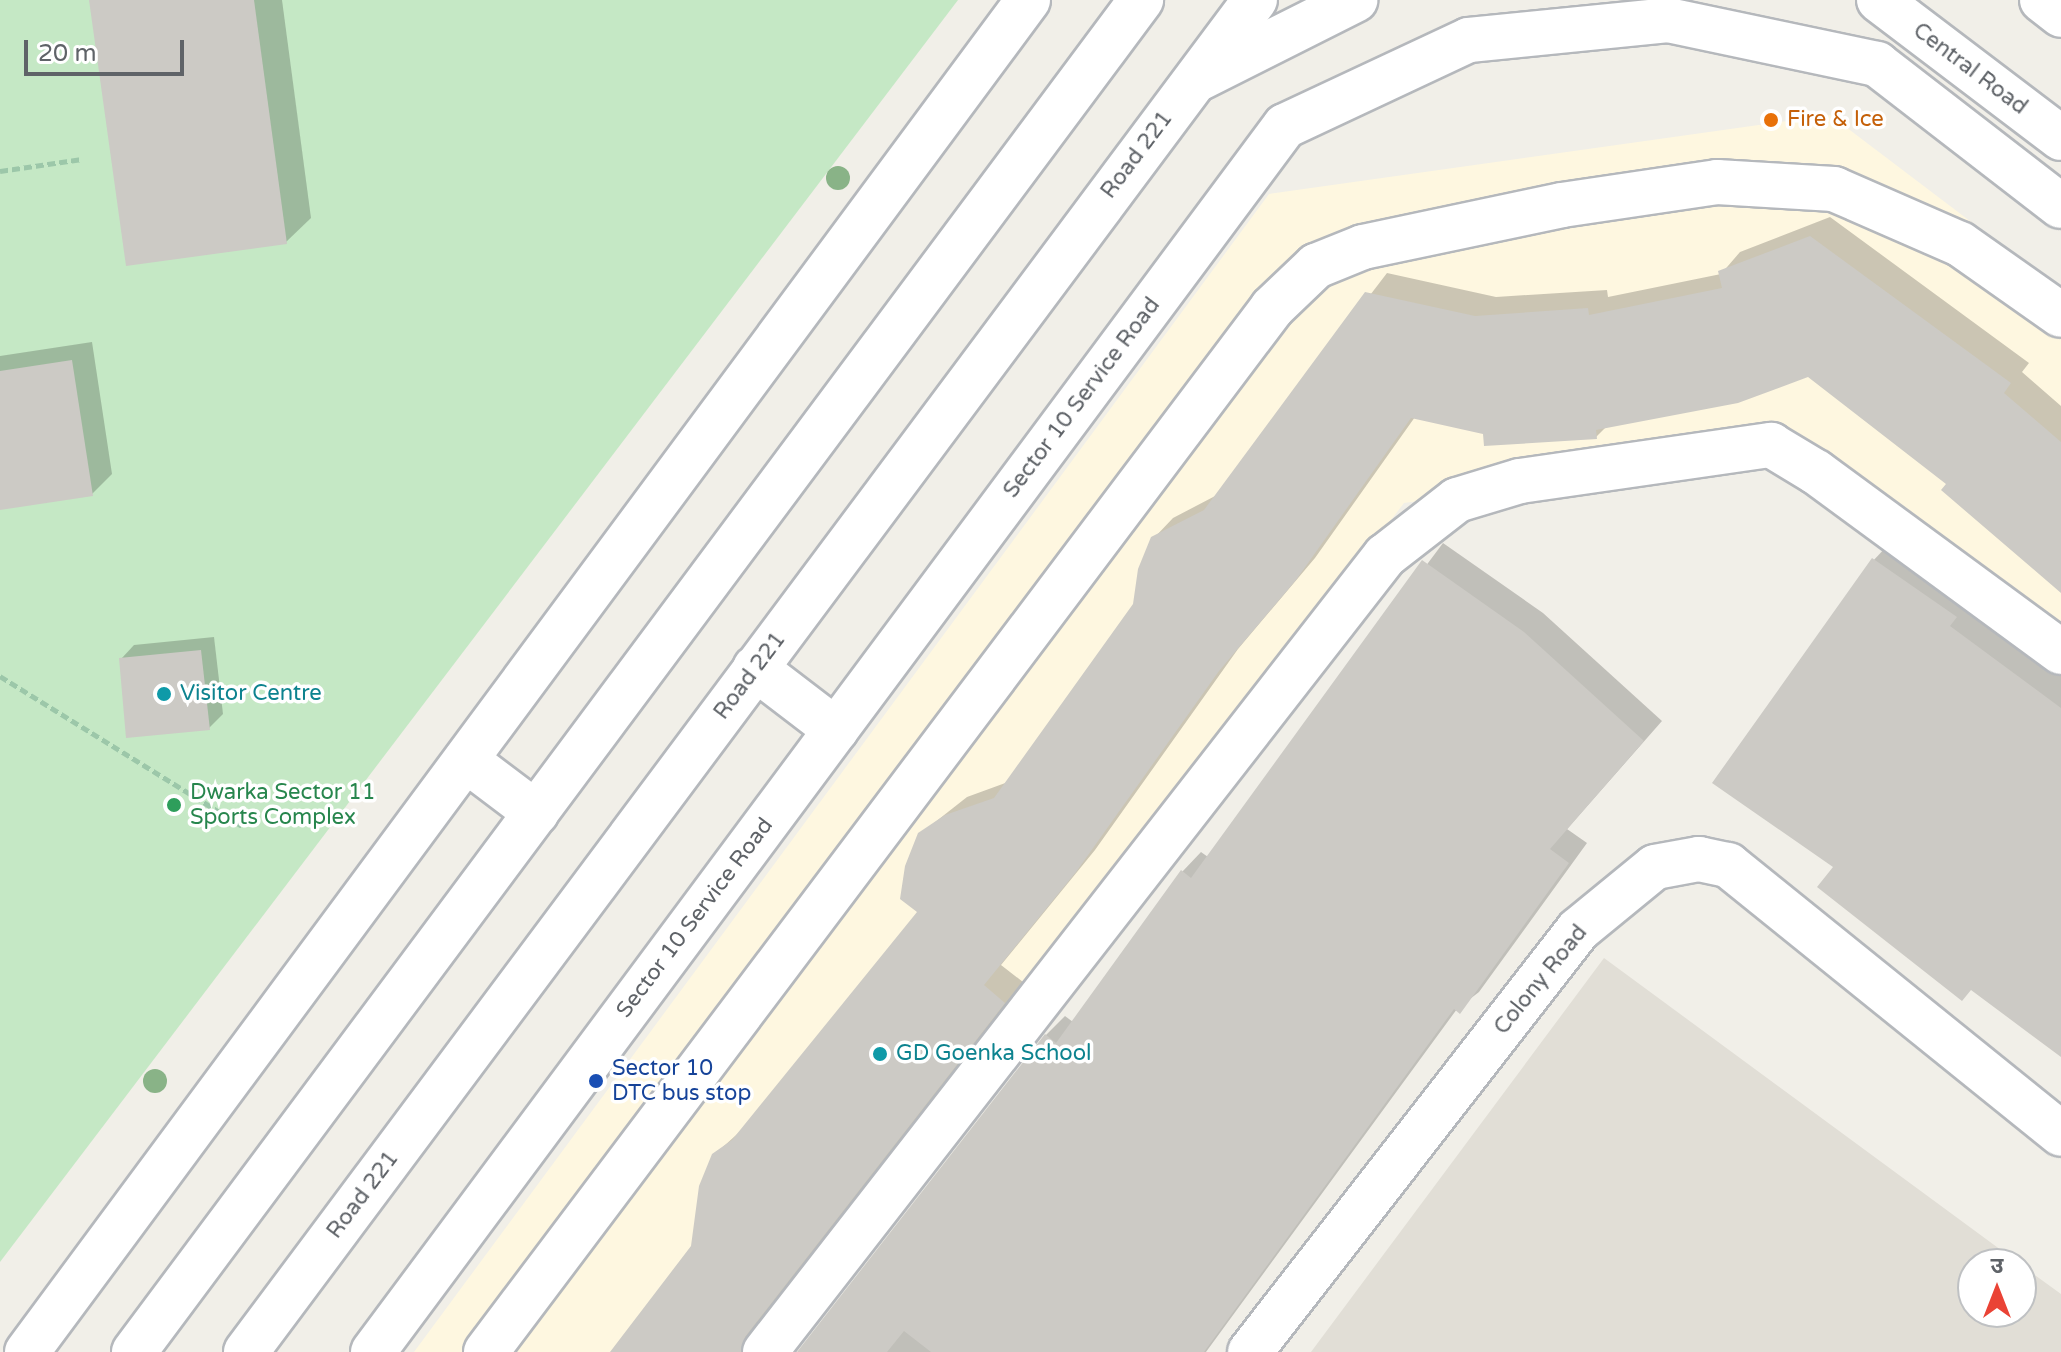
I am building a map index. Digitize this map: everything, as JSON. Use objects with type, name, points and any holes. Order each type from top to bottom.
[{"type":"street","points":[[27,1352],[1028,0]]},
{"type":"street","points":[[134,1352],[1141,0]]},
{"type":"street","name":"Road 221","points":[[246,1352],[1255,0]]},
{"type":"street","points":[[1191,82],[1355,0]]},
{"type":"street","points":[[2042,0],[2061,15]]},
{"type":"street","name":"Central Road","points":[[1876,3],[2061,138]]},
{"type":"street","name":"Sector 10 Service Road","points":[[373,1352],[1285,126],[1469,40],[1668,20],[1877,64],[2061,206]]},
{"type":"street","points":[[486,1352],[1272,308],[1316,266],[1363,247],[1562,205],[1717,182],[1834,189],[1960,244],[2061,315]]},
{"type":"street","points":[[765,1352],[1385,556],[1457,500],[1520,481],[1771,445],[1816,472],[2061,652]]},
{"type":"street","points":[[755,668],[836,730]]},
{"type":"street","points":[[466,760],[536,813]]},
{"type":"street","name":"Colony Road","points":[[1250,1352],[1578,930],[1655,867],[1699,859],[1728,865],[2061,1134]]},
{"type":"path","points":[[0,171],[82,159]]},
{"type":"path","points":[[0,676],[242,826]]},
{"type":"shaded area","points":[[1830,115],[2061,290],[2061,642],[1801,449],[1404,503],[756,1352],[414,1352],[1269,194]]},
{"type":"shaded area","points":[[1604,958],[1998,1248],[1957,1248],[1957,1328],[2037,1328],[2037,1277],[2061,1294],[2061,1352],[1311,1352]]},
{"type":"green space","name":"Dwarka Sector 11 Sports Complex","points":[[0,0],[958,0],[0,1262]]},
{"type":"building","points":[[89,0],[254,0],[287,244],[126,266]]},
{"type":"building","points":[[1810,236],[2011,383],[2004,393],[2061,442],[2061,593],[1941,490],[1946,484],[1808,377],[1738,403],[1596,430],[1597,439],[1484,446],[1483,434],[1411,418],[1296,580],[1219,671],[1076,872],[984,985],[1005,1003],[745,1337],[741,1352],[610,1352],[691,1246],[699,1186],[712,1154],[732,1140],[917,912],[900,899],[905,866],[918,833],[945,815],[994,798],[1133,604],[1138,569],[1151,537],[1204,510],[1365,292],[1475,316],[1588,308],[1589,315],[1722,288],[1718,271]]},
{"type":"building","points":[[72,360],[93,496],[0,510],[0,371]]},
{"type":"building","points":[[1872,558],[1957,617],[1950,626],[2061,708],[2061,1057],[1971,990],[1962,1001],[1817,887],[1833,867],[1712,783]]},
{"type":"building","points":[[1422,560],[1524,632],[1644,741],[1550,849],[1569,863],[1460,1014],[1454,1009],[1204,1352],[931,1352],[904,1331],[887,1352],[797,1352],[1045,1034],[1056,1043],[1181,870],[1191,878]]},
{"type":"building","name":"Visitor Centre","points":[[201,650],[210,730],[126,738],[119,658]]},
{"type":"place","name":"Fire & Ice","points":[[1771,120]]},
{"type":"place","name":"Visitor Centre","points":[[164,694]]},
{"type":"place","name":"Dwarka Sector 11 Sports Complex","points":[[174,805]]},
{"type":"place","name":"GD Goenka School","points":[[880,1054]]},
{"type":"place","name":"Sector 10 DTC bus stop","points":[[596,1081]]}]
